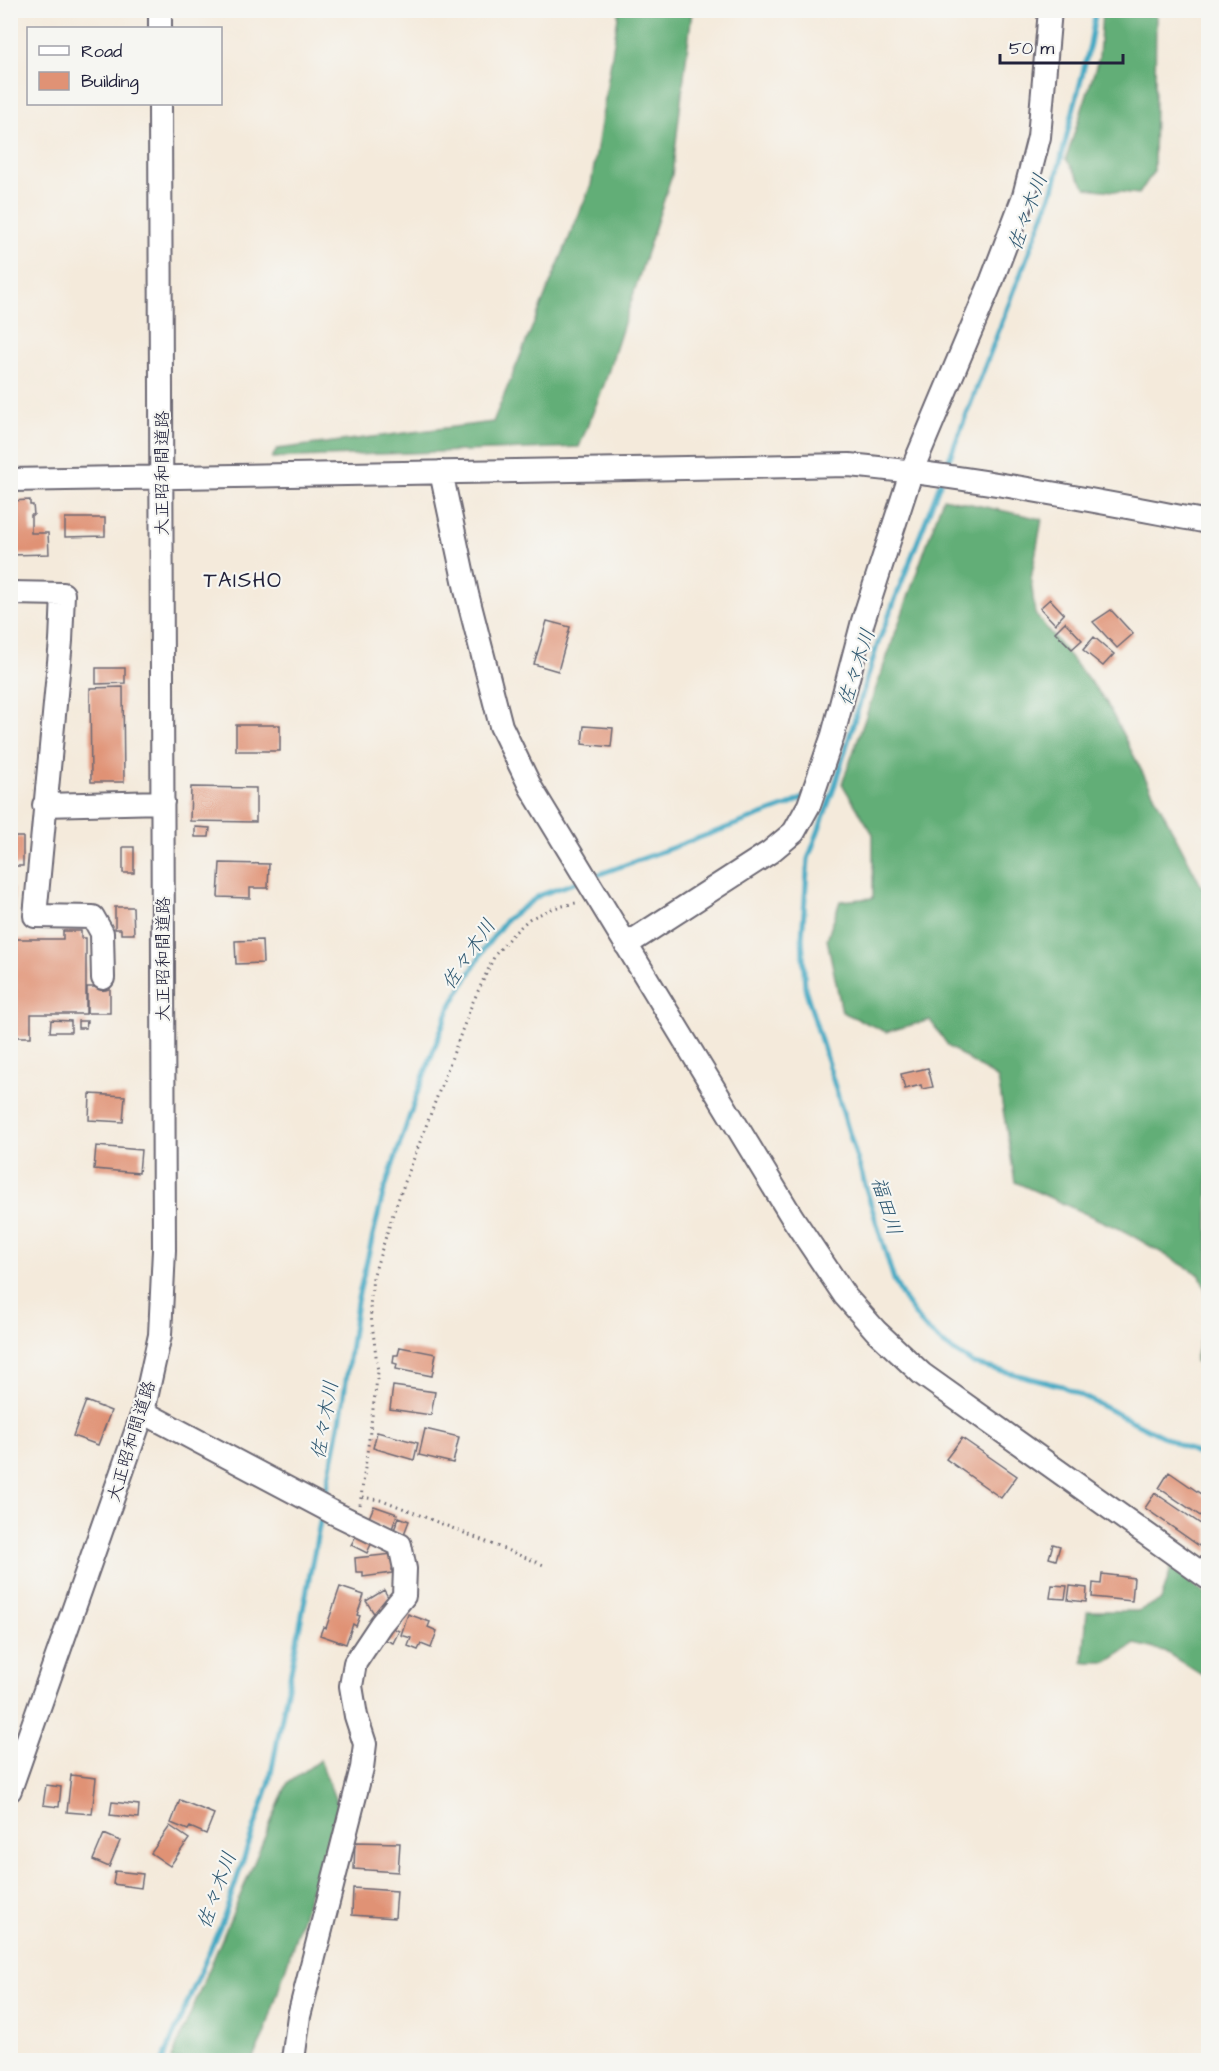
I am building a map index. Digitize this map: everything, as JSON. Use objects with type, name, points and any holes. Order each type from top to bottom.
[{"type":"street","points":[[160,10],[160,27]]},
{"type":"street","points":[[626,945],[770,852],[794,832],[808,805],[833,735],[863,621],[917,471],[1024,196],[1039,137],[1050,10]]},
{"type":"street","name":"大正昭和間道路","points":[[10,1790],[143,1412],[160,1335],[164,1250],[160,105]]},
{"type":"street","points":[[10,480],[849,465],[917,471],[962,478],[1209,522]]},
{"type":"street","points":[[441,472],[467,594],[501,726],[531,788],[792,1217],[845,1296],[876,1331],[922,1374],[1209,1578]]},
{"type":"street","points":[[10,593],[63,594],[61,641],[35,916],[93,917],[102,933],[103,978]]},
{"type":"street","points":[[44,805],[163,801]]},
{"type":"street","points":[[143,1412],[399,1545],[405,1569],[404,1596],[381,1624],[355,1664],[351,1686],[356,1716],[365,1744],[362,1768],[299,2016],[293,2061]]},
{"type":"path","points":[[355,1522],[362,1497],[378,1372],[370,1307],[373,1277],[394,1211],[472,1004],[495,955],[529,919],[554,908],[596,895]]},
{"type":"path","points":[[362,1497],[385,1501],[546,1566]]},
{"type":"green space","points":[[619,11],[692,11],[672,175],[604,385],[579,447],[272,458],[277,449],[493,422],[591,185]]},
{"type":"green space","points":[[1102,11],[1156,11],[1154,171],[1139,194],[1086,188],[1066,159],[1099,57]]},
{"type":"green space","points":[[943,498],[1042,519],[1031,579],[1035,614],[1105,700],[1208,899],[1208,1297],[1200,1275],[1126,1232],[1015,1182],[998,1079],[949,1047],[930,1020],[886,1032],[842,1012],[827,939],[840,901],[873,898],[873,834],[842,784]]},
{"type":"green space","points":[[1208,1305],[1208,1371],[1195,1361]]},
{"type":"green space","points":[[1171,1568],[1208,1596],[1208,1679],[1164,1651],[1135,1644],[1107,1662],[1083,1662],[1087,1611],[1138,1611],[1161,1600]]},
{"type":"green space","points":[[320,1760],[338,1806],[264,2035],[252,2060],[171,2060],[287,1784]]},
{"type":"building","points":[[30,500],[34,515],[31,515],[31,533],[48,533],[49,554],[10,555],[10,501]]},
{"type":"building","points":[[65,518],[105,518],[105,536],[65,537]]},
{"type":"building","points":[[1050,599],[1064,614],[1055,624],[1040,608]]},
{"type":"building","points":[[1111,610],[1133,634],[1117,648],[1093,622]]},
{"type":"building","points":[[547,621],[570,627],[558,671],[534,664]]},
{"type":"building","points":[[1065,622],[1082,640],[1072,649],[1055,632]]},
{"type":"building","points":[[1094,637],[1114,654],[1103,666],[1083,650]]},
{"type":"building","points":[[96,668],[125,668],[125,683],[96,684]]},
{"type":"building","points":[[123,687],[124,782],[91,782],[90,688]]},
{"type":"building","points":[[236,725],[280,725],[280,751],[236,751]]},
{"type":"building","points":[[584,726],[613,728],[611,747],[582,744]]},
{"type":"building","points":[[191,787],[256,788],[256,822],[190,821]]},
{"type":"building","points":[[195,827],[210,828],[209,837],[195,837]]},
{"type":"building","points":[[10,837],[23,837],[23,866],[10,866]]},
{"type":"building","points":[[123,847],[134,847],[134,873],[123,873]]},
{"type":"building","points":[[220,863],[269,864],[268,888],[250,888],[250,898],[218,897]]},
{"type":"building","points":[[10,889],[14,889],[14,916],[10,916]]},
{"type":"building","points":[[115,907],[133,907],[134,934],[121,934],[121,929],[115,929]]},
{"type":"building","points":[[63,931],[81,931],[81,938],[86,938],[86,1014],[31,1014],[31,1037],[10,1037],[10,939],[63,939]]},
{"type":"building","points":[[262,940],[263,963],[236,964],[235,941]]},
{"type":"building","points":[[87,987],[110,987],[110,1013],[87,1013]]},
{"type":"building","points":[[51,1020],[71,1021],[71,1032],[50,1032]]},
{"type":"building","points":[[78,1021],[87,1021],[86,1028],[78,1028]]},
{"type":"building","points":[[928,1068],[933,1087],[922,1089],[921,1085],[905,1089],[901,1074]]},
{"type":"building","points":[[90,1094],[125,1096],[123,1122],[89,1120]]},
{"type":"building","points":[[96,1146],[141,1150],[139,1173],[94,1169]]},
{"type":"building","points":[[400,1347],[436,1354],[432,1376],[396,1369],[397,1364],[393,1363],[394,1355],[398,1355]]},
{"type":"building","points":[[393,1386],[435,1392],[431,1415],[390,1409]]},
{"type":"building","points":[[86,1401],[111,1411],[98,1445],[73,1436]]},
{"type":"building","points":[[425,1429],[459,1437],[453,1463],[419,1455]]},
{"type":"building","points":[[377,1432],[418,1443],[414,1460],[373,1448]]},
{"type":"building","points":[[962,1438],[1017,1476],[1001,1498],[946,1459]]},
{"type":"building","points":[[1169,1472],[1208,1499],[1208,1521],[1159,1488]]},
{"type":"building","points":[[1155,1493],[1208,1529],[1208,1552],[1145,1508]]},
{"type":"building","points":[[374,1506],[397,1514],[392,1529],[368,1520]]},
{"type":"building","points":[[399,1517],[409,1521],[404,1534],[394,1530]]},
{"type":"building","points":[[357,1534],[372,1542],[367,1553],[351,1545]]},
{"type":"building","points":[[1053,1544],[1060,1546],[1056,1560],[1049,1558]]},
{"type":"building","points":[[393,1554],[392,1573],[363,1577],[363,1572],[356,1572],[355,1558]]},
{"type":"building","points":[[1102,1574],[1134,1578],[1132,1601],[1092,1597],[1093,1583],[1101,1584]]},
{"type":"building","points":[[1052,1585],[1067,1586],[1065,1599],[1050,1598]]},
{"type":"building","points":[[1070,1586],[1087,1588],[1086,1602],[1068,1600]]},
{"type":"building","points":[[340,1587],[364,1595],[357,1615],[360,1616],[356,1626],[353,1624],[346,1644],[320,1635],[323,1627],[326,1628]]},
{"type":"building","points":[[384,1590],[392,1604],[375,1615],[366,1601]]},
{"type":"building","points":[[408,1614],[430,1622],[428,1627],[437,1631],[431,1648],[421,1644],[418,1650],[408,1646],[411,1638],[401,1635]]},
{"type":"building","points":[[389,1626],[399,1631],[393,1643],[380,1638]]},
{"type":"building","points":[[71,1775],[96,1778],[92,1814],[67,1812]]},
{"type":"building","points":[[46,1785],[61,1787],[59,1807],[43,1805]]},
{"type":"building","points":[[180,1800],[214,1814],[206,1834],[190,1827],[188,1830],[171,1823]]},
{"type":"building","points":[[112,1802],[139,1805],[138,1818],[110,1815]]},
{"type":"building","points":[[170,1826],[189,1839],[170,1866],[151,1853]]},
{"type":"building","points":[[104,1834],[120,1841],[109,1867],[93,1860]]},
{"type":"building","points":[[355,1842],[400,1843],[398,1872],[354,1869]]},
{"type":"building","points":[[115,1871],[143,1874],[141,1888],[113,1884]]},
{"type":"building","points":[[353,1888],[397,1891],[395,1918],[352,1915]]},
{"type":"waterway","name":"佐々木川","points":[[945,470],[1053,190],[1090,44],[1096,10]]},
{"type":"waterway","name":"福田川","points":[[941,481],[877,646],[833,791],[808,859],[802,937],[805,988],[894,1280],[905,1301],[924,1327],[946,1346],[974,1364],[1062,1386],[1208,1459]]},
{"type":"waterway","name":"佐々木川","points":[[592,877],[789,805],[805,797]]},
{"type":"waterway","name":"佐々木川","points":[[324,1503],[341,1416],[357,1302],[383,1194],[449,1009],[484,949],[506,920],[540,895],[580,881]]},
{"type":"waterway","name":"佐々木川","points":[[163,2060],[224,1917],[269,1784],[322,1512]]},
{"type":"district","name":"TAISHO","points":[[243,580]]}]
